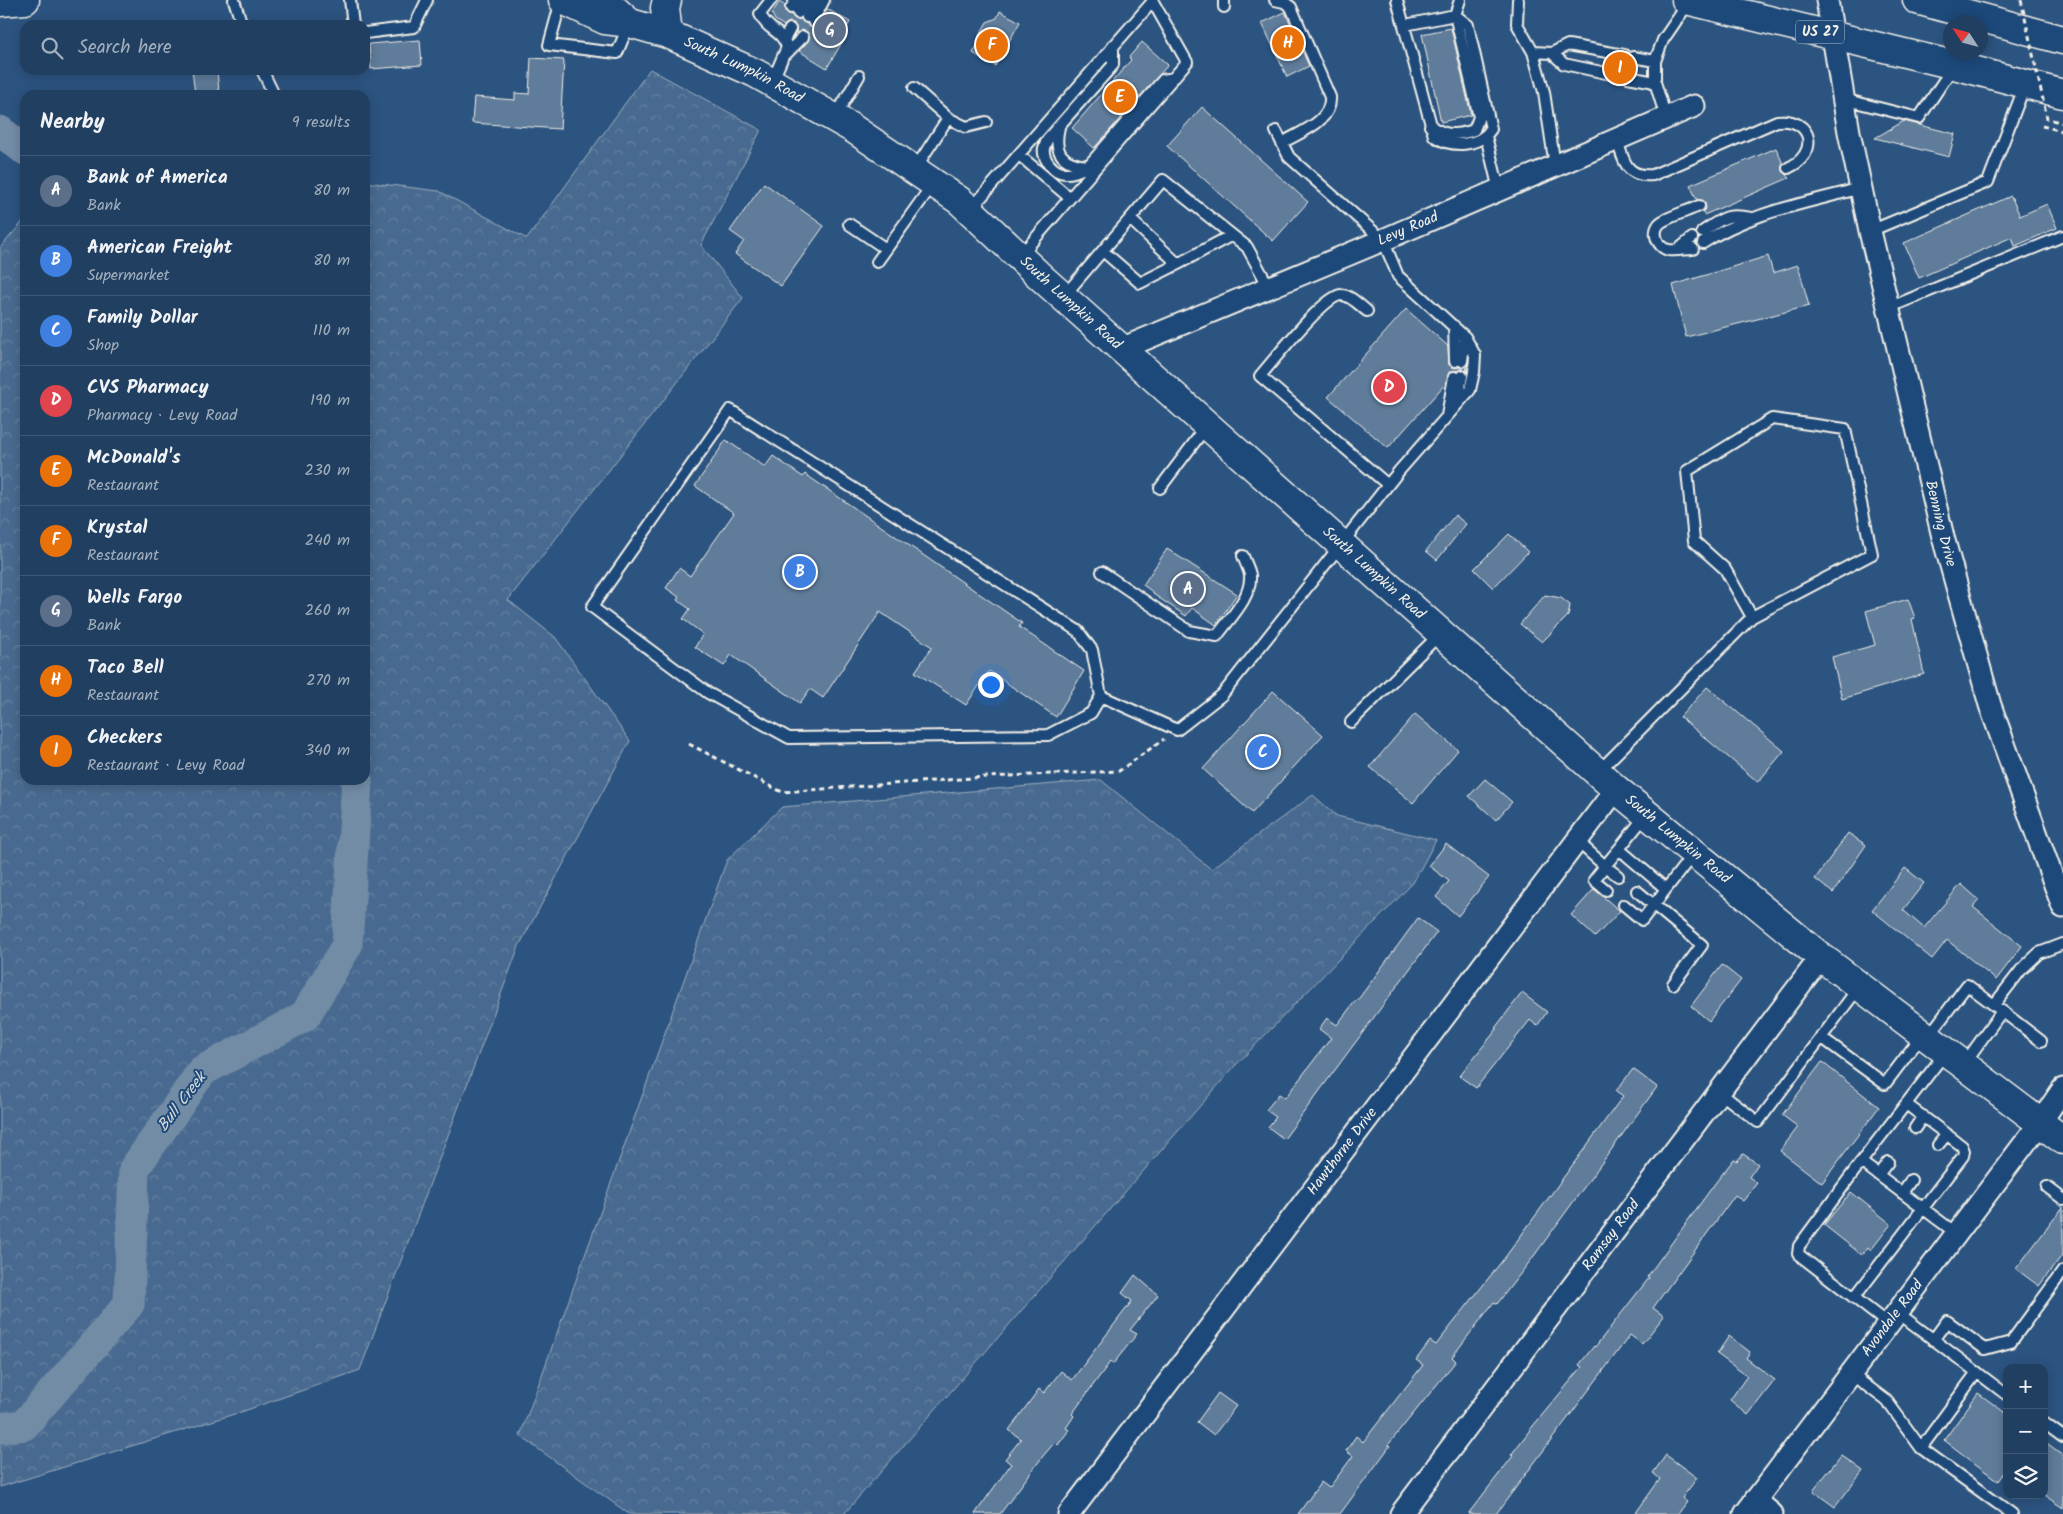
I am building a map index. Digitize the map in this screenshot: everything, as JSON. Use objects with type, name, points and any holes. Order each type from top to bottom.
[{"type":"main road","points":[[0,2],[25,0]]},
{"type":"main road","points":[[563,0],[605,20],[632,11]]},
{"type":"main road","name":"South Lumpkin Road","points":[[604,0],[632,11],[668,34],[755,73],[834,118],[960,201],[1063,297],[1606,781],[1821,956],[2063,1140]]},
{"type":"main road","points":[[667,0],[665,8],[668,34]]},
{"type":"main road","name":"US 27","points":[[1688,0],[1954,65],[2063,94]]},
{"type":"main road","points":[[1917,0],[2063,40]]},
{"type":"street","points":[[1827,0],[1844,100]]},
{"type":"street","name":"Benning Drive","points":[[1844,100],[1870,231],[1943,537],[1990,705],[2063,907]]},
{"type":"street","name":"Levy Road","points":[[1121,349],[1383,240],[1694,106]]},
{"type":"street","name":"Hawthorne Drive","points":[[1069,1514],[1577,841],[1606,781]]},
{"type":"street","name":"Ramsay Road","points":[[1401,1514],[1821,956]]},
{"type":"street","points":[[2040,1123],[2063,1089]]},
{"type":"street","name":"Avondale Road","points":[[1750,1507],[2040,1123]]},
{"type":"street","points":[[1750,1507],[1772,1514]]},
{"type":"lane","points":[[234,0],[240,20]]},
{"type":"lane","points":[[350,0],[352,20]]},
{"type":"lane","points":[[370,31],[414,27],[427,0]]},
{"type":"lane","points":[[559,0],[559,8],[548,45],[617,53],[632,11]]},
{"type":"lane","points":[[771,0],[760,14],[764,24],[789,37],[772,83]]},
{"type":"lane","points":[[801,12],[806,0]]},
{"type":"lane","points":[[801,12],[815,0]]},
{"type":"lane","points":[[801,12],[824,0]]},
{"type":"lane","points":[[970,211],[1152,0],[1187,62],[1019,256]]},
{"type":"lane","points":[[1275,0],[1284,2],[1291,7],[1330,97],[1331,104],[1324,118],[1282,143]]},
{"type":"lane","points":[[1397,0],[1434,136],[1440,140],[1460,144],[1476,141],[1486,136],[1491,129],[1468,25],[1455,15],[1405,25]]},
{"type":"lane","points":[[1430,126],[1444,134],[1461,134],[1474,130],[1479,117],[1455,15],[1460,0]]},
{"type":"lane","points":[[1518,0],[1517,24],[1533,52],[1544,92],[1555,166]]},
{"type":"lane","points":[[1666,118],[1654,82],[1655,61],[1663,40],[1688,0]]},
{"type":"lane","points":[[1533,52],[1552,53],[1568,45],[1655,61]]},
{"type":"lane","points":[[1113,46],[1113,65],[1049,136],[1044,148],[1044,157],[1052,167],[1063,174],[1088,166],[1163,80],[1174,78]]},
{"type":"lane","points":[[1552,53],[1564,64],[1654,82]]},
{"type":"lane","points":[[1844,100],[1919,118],[1954,65]]},
{"type":"lane","points":[[264,75],[272,90]]},
{"type":"lane","points":[[834,118],[860,76]]},
{"type":"lane","points":[[1870,231],[1988,182],[2025,84]]},
{"type":"lane","points":[[914,88],[948,118],[966,127],[986,122]]},
{"type":"lane","points":[[876,262],[886,248],[924,176],[948,118]]},
{"type":"lane","points":[[1616,139],[1623,160],[1629,169],[1635,174],[1644,176],[1653,174],[1777,121],[1786,120],[1796,122],[1804,129],[1809,139],[1804,158],[1798,164],[1788,168]]},
{"type":"lane","points":[[1059,126],[1055,142],[1059,152],[1077,165],[1088,166]]},
{"type":"lane","points":[[1101,696],[1177,730],[1222,696],[1388,485],[1470,390],[1474,372],[1474,355],[1465,337],[1398,276],[1383,240],[1289,157],[1276,131]]},
{"type":"lane","points":[[1486,136],[1499,190]]},
{"type":"lane","points":[[1020,155],[1070,198]]},
{"type":"lane","points":[[1063,297],[1163,180],[1247,247],[1268,287]]},
{"type":"lane","points":[[1702,237],[1752,218],[1861,188]]},
{"type":"lane","points":[[1692,244],[1670,250],[1658,244],[1655,234],[1657,226],[1662,222],[1699,206]]},
{"type":"lane","points":[[1130,219],[1178,264]]},
{"type":"lane","points":[[849,224],[886,248]]},
{"type":"lane","points":[[1103,251],[1140,283],[1232,236]]},
{"type":"lane","points":[[1888,308],[2063,236]]},
{"type":"lane","points":[[1367,311],[1348,296],[1340,295],[1322,305],[1260,376],[1388,485]]},
{"type":"lane","points":[[1454,326],[1458,361],[1465,337]]},
{"type":"lane","points":[[1446,419],[1458,377],[1457,404]]},
{"type":"lane","points":[[730,410],[1078,631],[1092,650],[1101,696],[1091,713],[1048,735],[789,738],[708,693],[592,607],[730,410]]},
{"type":"lane","points":[[1606,781],[1752,617],[1872,554],[1845,429],[1772,419],[1687,471],[1694,541],[1725,569],[1752,617]]},
{"type":"lane","points":[[1160,488],[1207,425]]},
{"type":"lane","points":[[1102,572],[1189,631],[1217,636],[1246,595],[1249,586],[1250,574],[1243,556]]},
{"type":"lane","points":[[1351,722],[1441,633]]},
{"type":"lane","points":[[1606,890],[1594,880],[1646,814]]},
{"type":"lane","points":[[1577,841],[1618,876]]},
{"type":"lane","points":[[1619,849],[1666,888]]},
{"type":"lane","points":[[1624,905],[1642,920],[1694,853]]},
{"type":"lane","points":[[1637,891],[1702,945],[1673,984]]},
{"type":"lane","points":[[1821,1037],[1884,1084],[1998,1008],[2021,970],[2039,953],[2063,944]]},
{"type":"lane","points":[[2003,1392],[1933,1340],[1854,1298],[1798,1254],[1797,1251],[1861,1162],[1906,1104],[1940,1047],[1967,985],[2041,1041]]},
{"type":"lane","points":[[1719,1092],[1758,1122],[1860,986]]},
{"type":"lane","points":[[1854,1298],[1963,1156],[1964,1150],[1962,1146],[1906,1104]]},
{"type":"lane","points":[[1915,1128],[1923,1116]]},
{"type":"lane","points":[[1938,1145],[1947,1134]]},
{"type":"lane","points":[[1861,1162],[1957,1234]]},
{"type":"lane","points":[[1878,1175],[1888,1162]]},
{"type":"lane","points":[[1902,1192],[1911,1180]]},
{"type":"lane","points":[[2047,1187],[2063,1199]]},
{"type":"lane","points":[[1933,1340],[1947,1321],[1985,1350],[2011,1342],[2063,1272]]},
{"type":"lane","points":[[1921,1448],[1977,1372]]},
{"type":"lane","points":[[1851,1374],[1887,1401],[1921,1448],[2012,1514]]},
{"type":"lane","points":[[2048,1426],[2063,1437]]},
{"type":"path","points":[[2020,0],[2047,118],[2063,123]]},
{"type":"path","points":[[2042,126],[2063,132]]},
{"type":"path","points":[[689,744],[782,792],[978,778],[1119,771],[1177,730]]},
{"type":"green space","points":[[650,69],[761,130],[701,245],[743,298],[508,600],[555,637],[630,741],[519,946],[360,1370],[244,1411],[0,1487],[0,248],[20,225],[20,785],[370,785],[370,183],[439,191],[527,239]]},
{"type":"green space","points":[[1101,780],[1211,869],[1313,795],[1337,816],[1436,840],[1413,883],[1234,1067],[844,1514],[629,1514],[520,1436],[727,860],[782,807]]},
{"type":"building","points":[[779,2],[785,5],[787,14],[792,15],[795,19],[801,19],[810,27],[819,25],[827,9],[850,22],[841,37],[844,39],[827,68],[799,51],[809,39],[807,32],[802,30],[797,33],[794,23],[789,22],[784,26],[775,20],[772,14]]},
{"type":"building","points":[[1000,11],[1020,22],[995,66],[973,53],[982,37],[979,36],[987,22],[997,18]]},
{"type":"building","points":[[1285,12],[1309,66],[1287,77],[1262,23]]},
{"type":"building","points":[[1451,28],[1471,115],[1441,122],[1422,34]]},
{"type":"building","points":[[420,40],[422,65],[371,69],[370,44]]},
{"type":"building","points":[[1142,42],[1168,65],[1094,148],[1072,128],[1131,60],[1129,57]]},
{"type":"building","points":[[531,58],[564,60],[560,129],[472,123],[474,97],[515,100],[515,93],[529,94]]},
{"type":"building","points":[[193,75],[217,75],[219,90],[194,90]]},
{"type":"building","points":[[1202,107],[1308,202],[1273,241],[1167,146]]},
{"type":"building","points":[[1904,121],[1955,134],[1949,157],[1875,138]]},
{"type":"building","points":[[1776,148],[1783,164],[1782,171],[1789,178],[1704,215],[1702,212],[1706,207],[1705,204],[1703,200],[1697,200],[1690,185]]},
{"type":"building","points":[[764,183],[824,226],[781,286],[735,254],[744,241],[730,231]]},
{"type":"building","points":[[2011,196],[2020,216],[2047,204],[2057,228],[2015,246],[2012,237],[1919,278],[1904,243]]},
{"type":"building","points":[[1768,256],[1773,273],[1798,265],[1809,306],[1686,337],[1673,285]]},
{"type":"building","points":[[1406,309],[1448,346],[1449,365],[1455,368],[1466,366],[1467,371],[1463,369],[1449,372],[1446,383],[1388,448],[1328,397]]},
{"type":"building","points":[[726,440],[765,467],[773,456],[803,477],[805,474],[1022,623],[1019,627],[1084,671],[1056,717],[989,671],[966,705],[915,672],[932,647],[880,612],[823,698],[810,689],[800,703],[731,655],[724,666],[695,647],[703,634],[683,619],[690,609],[677,600],[679,597],[666,588],[679,568],[690,576],[734,513],[695,486]]},
{"type":"building","points":[[1455,515],[1466,524],[1437,560],[1426,551]]},
{"type":"building","points":[[1509,534],[1528,552],[1493,588],[1474,569]]},
{"type":"building","points":[[1167,549],[1237,594],[1216,625],[1192,608],[1186,616],[1143,585]]},
{"type":"building","points":[[1545,595],[1561,598],[1570,605],[1568,616],[1542,642],[1520,624]]},
{"type":"building","points":[[1908,599],[1915,618],[1912,619],[1924,674],[1842,699],[1832,657],[1875,645],[1866,611]]},
{"type":"building","points":[[1707,687],[1784,751],[1758,782],[1680,717]]},
{"type":"building","points":[[1273,691],[1323,735],[1252,813],[1203,769]]},
{"type":"building","points":[[1415,714],[1458,750],[1413,803],[1370,767]]},
{"type":"building","points":[[1485,779],[1512,802],[1496,820],[1469,796]]},
{"type":"building","points":[[1848,833],[1866,845],[1833,893],[1815,879]]},
{"type":"building","points":[[1446,844],[1489,877],[1458,916],[1436,897],[1449,881],[1429,866]]},
{"type":"building","points":[[1905,868],[1924,883],[1903,910],[1924,928],[1961,884],[1979,900],[1973,907],[2022,946],[1996,980],[1947,940],[1932,959],[1872,910]]},
{"type":"building","points":[[1594,889],[1620,911],[1595,937],[1571,915]]},
{"type":"building","points":[[1418,918],[1437,932],[1284,1139],[1268,1127],[1276,1117],[1266,1110],[1279,1094],[1285,1098],[1331,1038],[1319,1029],[1327,1018],[1337,1025]]},
{"type":"building","points":[[1722,965],[1741,980],[1709,1021],[1691,1006]]},
{"type":"building","points":[[1522,993],[1547,1012],[1537,1026],[1530,1020],[1476,1088],[1459,1076],[1497,1029],[1495,1028]]},
{"type":"building","points":[[1822,1062],[1879,1107],[1822,1183],[1780,1151],[1798,1127],[1782,1115]]},
{"type":"building","points":[[1633,1069],[1657,1087],[1531,1260],[1497,1304],[1494,1302],[1452,1357],[1456,1361],[1388,1445],[1390,1446],[1340,1514],[1298,1514],[1321,1482],[1329,1488],[1353,1456],[1346,1451],[1356,1436],[1363,1442],[1423,1365],[1416,1360],[1430,1341],[1436,1345],[1506,1256],[1623,1096],[1616,1091]]},
{"type":"building","points":[[1743,1154],[1758,1164],[1749,1177],[1757,1183],[1743,1201],[1735,1195],[1653,1308],[1664,1316],[1642,1344],[1630,1335],[1496,1514],[1468,1514],[1513,1456],[1511,1455],[1533,1426],[1582,1367],[1579,1365],[1649,1278],[1647,1277],[1716,1182],[1734,1159],[1737,1161]]},
{"type":"building","points":[[1851,1192],[1891,1224],[1871,1250],[1868,1247],[1862,1255],[1824,1225]]},
{"type":"building","points":[[2063,1207],[2063,1254],[2039,1286],[2016,1269]]},
{"type":"building","points":[[1135,1275],[1158,1295],[1130,1330],[1137,1334],[1113,1364],[1110,1362],[1072,1414],[1074,1416],[1066,1428],[1069,1430],[1058,1445],[1055,1442],[1043,1456],[1000,1514],[975,1514],[1011,1464],[1005,1459],[1021,1439],[1009,1430],[1039,1389],[1044,1393],[1061,1371],[1072,1380],[1132,1301],[1122,1293]]},
{"type":"building","points":[[1729,1336],[1750,1352],[1746,1358],[1775,1380],[1748,1415],[1730,1400],[1747,1376],[1717,1354]]},
{"type":"building","points":[[1218,1393],[1236,1406],[1214,1435],[1197,1422]]},
{"type":"building","points":[[1978,1393],[2003,1411],[2003,1474],[1998,1481],[1944,1440]]},
{"type":"building","points":[[2048,1444],[2063,1455],[2063,1508],[2048,1498]]},
{"type":"building","points":[[1666,1455],[1697,1478],[1682,1498],[1687,1502],[1678,1514],[1635,1514],[1660,1479],[1653,1473]]},
{"type":"building","points":[[1841,1455],[1863,1471],[1835,1507],[1813,1491]]},
{"type":"waterway","name":"Bull Creek","points":[[0,131],[20,146]]},
{"type":"waterway","name":"Bull Creek","points":[[0,1428],[24,1425],[129,1304],[134,1169],[202,1071],[305,1016],[347,945],[357,785]]},
{"type":"place","name":"Wells Fargo","points":[[830,30]]},
{"type":"place","name":"Taco Bell","points":[[1288,43]]},
{"type":"place","name":"Krystal","points":[[992,45]]},
{"type":"place","name":"Checkers","points":[[1620,68]]},
{"type":"place","name":"McDonald's","points":[[1120,97]]},
{"type":"place","name":"CVS Pharmacy","points":[[1389,387]]},
{"type":"place","name":"American Freight","points":[[800,572]]},
{"type":"place","name":"Bank of America","points":[[1188,589]]},
{"type":"place","name":"Family Dollar","points":[[1263,752]]}]
